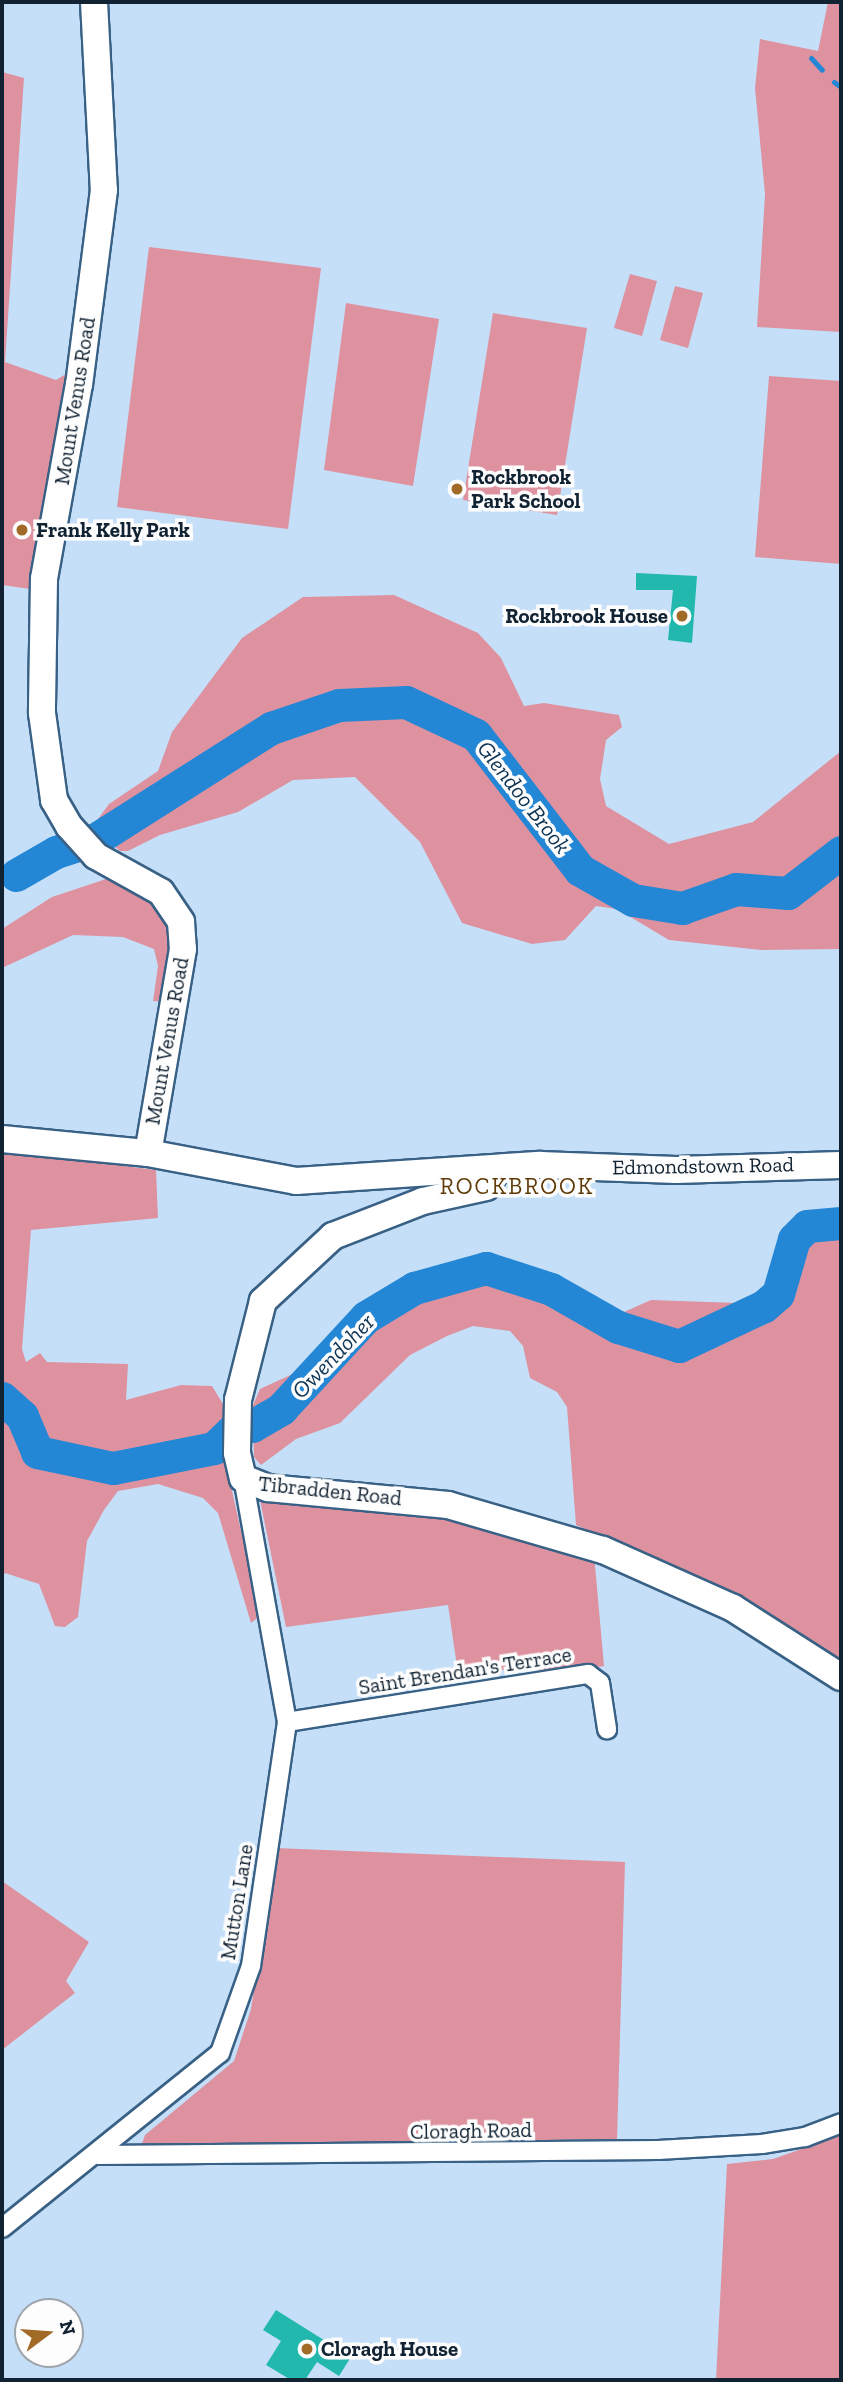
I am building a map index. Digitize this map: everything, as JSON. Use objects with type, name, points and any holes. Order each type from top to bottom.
[{"type":"street","name":"Mount Venus Road","points":[[94,2],[104,190],[79,384],[44,579],[41,638],[49,775],[60,813],[75,835],[125,873],[160,892],[181,922],[183,949],[148,1153]]},
{"type":"street","name":"Edmondstown Road","points":[[2,1139],[148,1153],[296,1181],[498,1168],[841,1165]]},
{"type":"street","name":"Tibradden Road","points":[[498,1168],[486,1187],[423,1201],[333,1236],[300,1262],[263,1301],[249,1338],[238,1400],[240,1466],[255,1486],[448,1505],[603,1550],[733,1608],[841,1677]]},
{"type":"street","name":"Mutton Lane","points":[[2,2228],[98,2155],[219,2053],[251,1966],[287,1723],[240,1466]]},
{"type":"street","name":"Saint Brendan's Terrace","points":[[287,1723],[588,1674],[600,1683],[607,1729]]},
{"type":"street","name":"Cloragh Road","points":[[98,2155],[658,2150],[773,2142],[841,2123]]},
{"type":"shaded area","points":[[828,2],[841,2],[841,332],[757,327],[765,194],[755,88],[760,39],[818,51]]},
{"type":"shaded area","name":"Frank Kelly Park","points":[[2,72],[24,78],[5,362],[56,380],[66,374],[54,475],[30,589],[2,585]]},
{"type":"shaded area","points":[[149,247],[321,268],[288,529],[117,507]]},
{"type":"shaded area","points":[[630,274],[657,281],[642,336],[614,328]]},
{"type":"shaded area","points":[[675,286],[703,293],[688,348],[660,340]]},
{"type":"shaded area","points":[[346,303],[439,319],[413,486],[324,470]]},
{"type":"shaded area","points":[[493,313],[587,328],[557,515],[463,500]]},
{"type":"shaded area","points":[[769,376],[841,381],[841,564],[755,557]]},
{"type":"shaded area","points":[[394,595],[478,633],[501,658],[524,706],[544,703],[619,715],[622,727],[606,740],[600,779],[606,806],[669,844],[753,822],[841,751],[841,949],[761,950],[669,940],[617,909],[596,906],[565,940],[532,944],[462,923],[420,842],[355,777],[293,780],[238,812],[160,835],[128,851],[120,851],[92,827],[109,804],[158,771],[172,732],[242,638],[303,597]]},
{"type":"shaded area","points":[[109,878],[158,908],[175,933],[168,1002],[153,1001],[158,966],[154,949],[123,937],[73,935],[2,968],[2,929],[52,897]]},
{"type":"shaded area","points":[[2,1151],[156,1170],[158,1218],[31,1230],[22,1349],[26,1362],[40,1353],[47,1362],[128,1364],[126,1400],[181,1385],[212,1386],[223,1404],[224,1455],[260,1616],[251,1623],[218,1513],[203,1498],[158,1484],[118,1491],[104,1510],[87,1541],[78,1617],[65,1627],[55,1626],[39,1584],[5,1573],[2,1577]]},
{"type":"shaded area","points":[[816,1216],[841,1217],[841,1659],[709,1582],[576,1525],[567,1407],[557,1392],[530,1378],[523,1346],[510,1331],[473,1326],[447,1336],[410,1355],[340,1423],[296,1439],[261,1465],[254,1457],[253,1405],[260,1389],[351,1347],[404,1289],[429,1273],[490,1261],[520,1262],[550,1275],[578,1301],[615,1316],[651,1300],[737,1303],[774,1291],[781,1274],[782,1247],[792,1227]]},
{"type":"shaded area","points":[[260,1500],[416,1511],[594,1554],[604,1666],[542,1676],[535,1663],[459,1680],[448,1605],[286,1627]]},
{"type":"shaded area","points":[[276,1848],[625,1862],[617,2139],[141,2146],[145,2135],[234,2061],[251,2009]]},
{"type":"shaded area","points":[[2,1881],[89,1942],[66,1981],[75,1993],[2,2050]]},
{"type":"shaded area","points":[[841,2135],[841,2380],[716,2380],[727,2164],[773,2159]]},
{"type":"building","name":"Rockbrook House","points":[[636,573],[697,576],[692,643],[668,640],[673,590],[636,590]]},
{"type":"building","name":"Cloragh House","points":[[276,2310],[351,2357],[339,2376],[317,2362],[305,2380],[291,2380],[266,2365],[281,2341],[263,2330]]},
{"type":"waterway","points":[[811,58],[822,70]]},
{"type":"waterway","points":[[834,82],[841,87]]},
{"type":"waterway","name":"Glendoo Brook","points":[[16,875],[56,852],[96,839],[271,728],[339,705],[406,702],[476,735],[580,870],[633,900],[682,908],[736,889],[788,893],[841,852]]},
{"type":"waterway","name":"Owendoher","points":[[2,1398],[22,1416],[37,1452],[113,1468],[214,1448],[236,1427],[252,1426],[281,1409],[366,1317],[414,1288],[486,1268],[551,1289],[618,1327],[679,1346],[764,1306],[778,1294],[794,1239],[807,1226],[841,1223]]},
{"type":"place","name":"Rockbrook Park School","points":[[457,489]]},
{"type":"place","name":"Frank Kelly Park","points":[[22,530]]},
{"type":"place","name":"Rockbrook House","points":[[682,616]]},
{"type":"place","name":"Cloragh House","points":[[307,2349]]},
{"type":"district","name":"ROCKBROOK","points":[[517,1186]]}]
